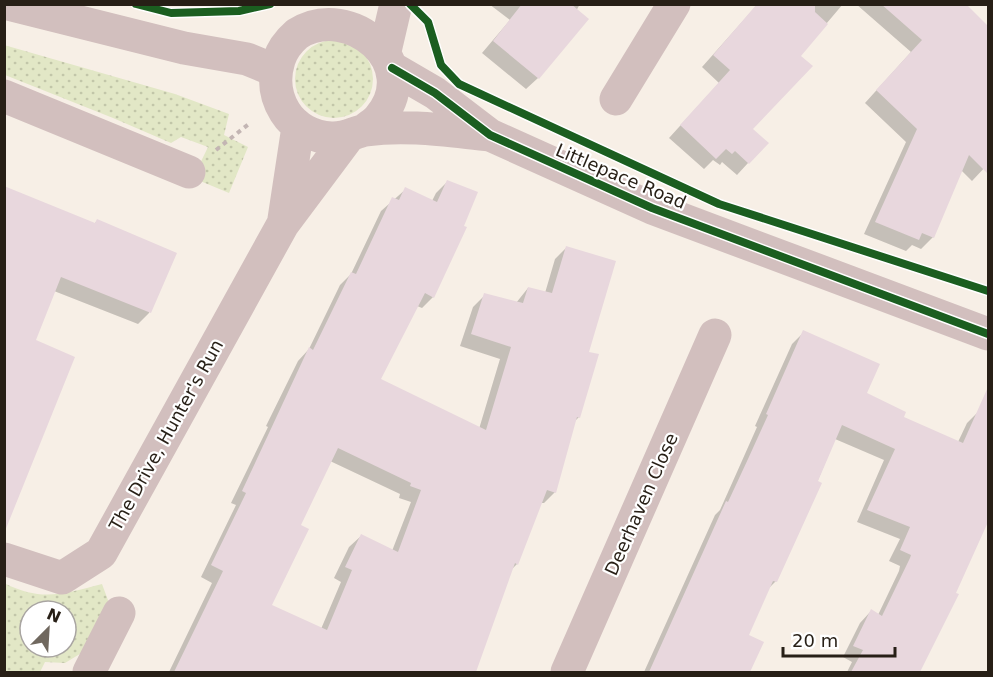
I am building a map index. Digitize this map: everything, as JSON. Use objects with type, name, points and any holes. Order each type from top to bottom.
[{"type":"street","points":[[8,4],[184,48],[247,59],[277,86]]},
{"type":"street","points":[[389,59],[376,39],[364,29],[349,23],[339,13],[302,30],[289,41],[280,55],[277,86],[287,115],[298,127],[314,135],[331,138],[356,134],[379,118],[388,103],[393,86],[389,59],[396,4]]},
{"type":"street","points":[[616,99],[674,4]]},
{"type":"street","name":"Littlepace Road","points":[[389,59],[490,135],[652,208],[988,334]]},
{"type":"street","points":[[4,96],[189,172]]},
{"type":"street","name":"The Drive, Hunter's Run","points":[[283,224],[298,127]]},
{"type":"street","name":"Littlepace Road","points":[[356,134],[416,128],[490,135]]},
{"type":"street","name":"The Drive, Hunter's Run","points":[[4,559],[62,578],[101,554],[283,224],[356,134]]},
{"type":"street","name":"Deerhaven Close","points":[[567,672],[715,335]]},
{"type":"street","points":[[89,672],[119,613]]},
{"type":"path","points":[[194,13],[239,11],[270,4]]},
{"type":"path","points":[[428,22],[437,55]]},
{"type":"path","points":[[189,172],[277,86]]},
{"type":"path","points":[[955,280],[988,291]]},
{"type":"green space","points":[[334,40],[349,43],[362,51],[370,64],[373,79],[370,94],[362,107],[349,115],[334,118],[319,115],[306,107],[298,94],[295,79],[298,64],[306,51],[319,43]]},
{"type":"green space","points":[[4,45],[175,94],[229,114],[224,135],[248,147],[229,193],[193,178],[208,147],[181,137],[171,143],[5,75]]},
{"type":"green space","points":[[4,583],[30,593],[41,594],[64,593],[102,584],[112,611],[93,646],[78,655],[78,599],[18,599],[18,659],[72,659],[65,663],[45,662],[40,672],[5,672]]},
{"type":"building","points":[[522,4],[571,4],[589,19],[539,79],[493,41]]},
{"type":"building","points":[[757,4],[815,4],[815,12],[828,24],[801,56],[813,66],[753,129],[769,143],[749,164],[735,151],[732,154],[726,149],[716,159],[680,125],[730,70],[713,55]]},
{"type":"building","points":[[881,4],[966,4],[988,26],[988,174],[969,155],[934,238],[922,233],[919,240],[875,222],[917,129],[876,90],[922,40]]},
{"type":"building","points":[[447,180],[478,192],[464,226],[467,227],[434,298],[425,293],[381,379],[486,430],[511,347],[471,334],[484,293],[523,303],[528,287],[552,293],[566,246],[616,261],[589,352],[599,354],[580,418],[577,417],[556,493],[547,490],[518,565],[515,563],[476,672],[174,672],[223,571],[211,565],[246,493],[242,491],[309,347],[313,350],[351,272],[356,274],[392,197],[399,200],[405,187],[437,202]],"holes":[[[338,448],[411,483],[410,486],[421,490],[398,552],[361,534],[345,567],[352,570],[327,630],[272,605],[309,529],[301,525]]]},
{"type":"building","points":[[4,186],[95,223],[97,219],[177,253],[151,313],[61,277],[36,340],[75,357],[5,531]]},
{"type":"building","points":[[803,330],[880,364],[867,393],[906,412],[904,417],[963,443],[988,387],[988,522],[956,593],[959,594],[920,672],[851,672],[863,650],[853,646],[871,609],[882,616],[910,558],[911,555],[900,550],[910,527],[867,510],[895,449],[842,425],[818,481],[822,483],[777,582],[773,581],[749,635],[764,642],[750,672],[649,672],[726,501],[728,502],[768,415],[766,414]]},
{"type":"cycle path","points":[[136,4],[171,13],[239,11],[270,4]]},
{"type":"cycle path","points":[[410,4],[428,22],[441,65],[459,84],[719,204],[988,291]]},
{"type":"cycle path","points":[[392,68],[435,93],[490,135],[652,208],[988,334]]}]
